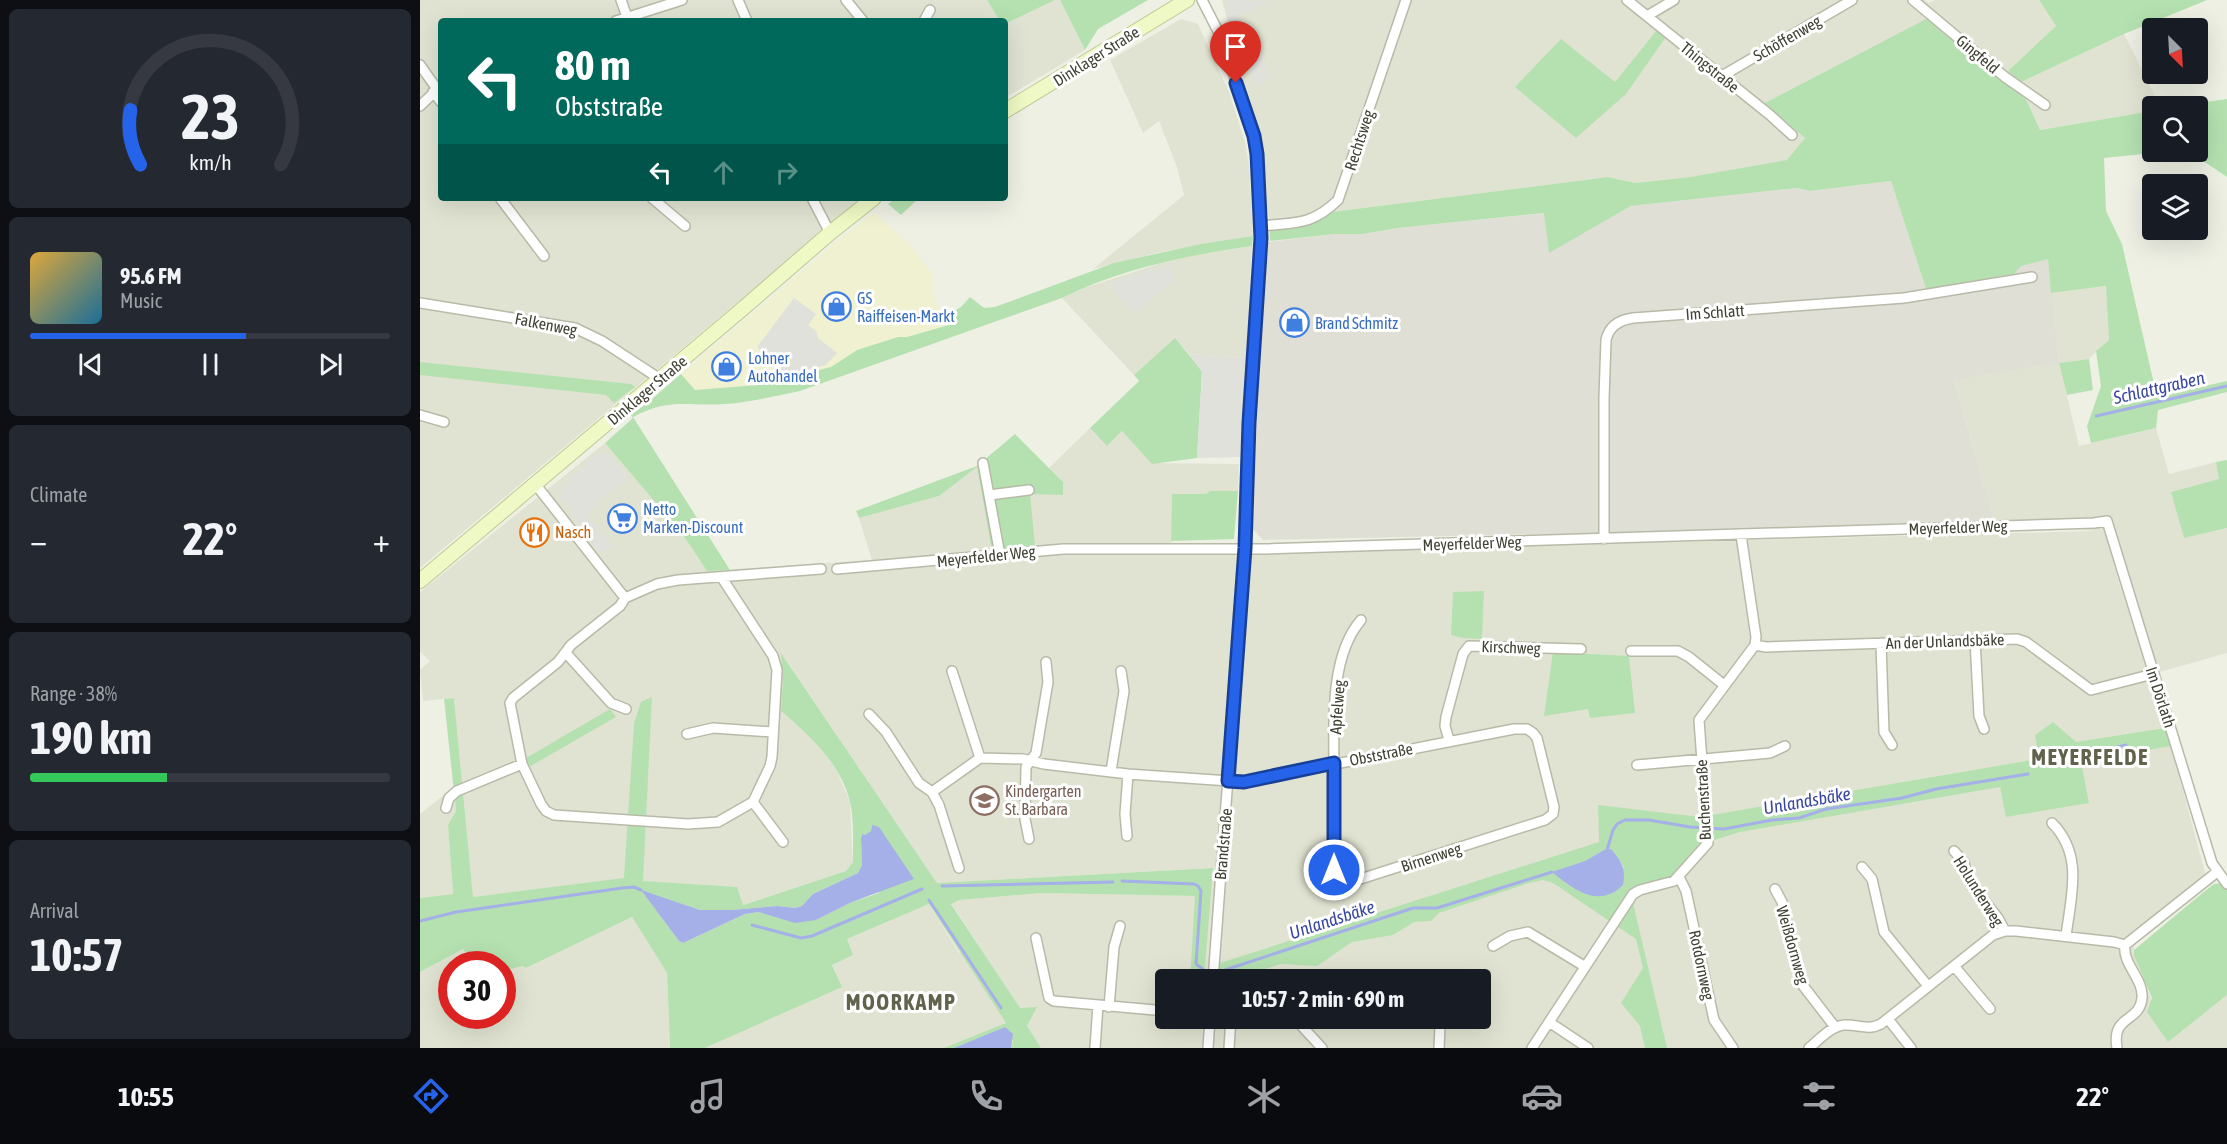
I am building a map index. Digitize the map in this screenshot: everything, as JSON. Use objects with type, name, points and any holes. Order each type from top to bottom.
[{"type":"main road","name":"Dinklager Straße","points":[[1008,109],[1187,0]]},
{"type":"main road","name":"Dinklager Straße","points":[[420,581],[870,201]]},
{"type":"street","points":[[621,0],[627,17],[682,0]]},
{"type":"street","points":[[738,0],[746,18]]},
{"type":"street","points":[[846,0],[861,18]]},
{"type":"street","name":"Brandstraße","points":[[1202,0],[1222,39],[1254,136],[1261,226],[1249,423],[1245,548],[1213,969]]},
{"type":"street","name":"Rechtsweg","points":[[1261,226],[1305,222],[1317,218],[1338,200],[1406,0]]},
{"type":"street","name":"Thingstraße","points":[[1627,0],[1792,135]]},
{"type":"street","points":[[1647,16],[1674,0]]},
{"type":"street","name":"Schöffenweg","points":[[1722,76],[1852,0]]},
{"type":"street","name":"Gingfeld","points":[[1912,0],[2005,77],[2045,105]]},
{"type":"street","points":[[926,18],[930,10]]},
{"type":"street","points":[[420,65],[437,89],[420,106]]},
{"type":"street","points":[[502,201],[544,256]]},
{"type":"street","points":[[656,201],[685,226]]},
{"type":"street","points":[[814,201],[830,233]]},
{"type":"street","name":"Im Schlatt","points":[[1604,538],[1606,340],[1607,334],[1616,323],[1633,318],[1904,298],[2032,277]]},
{"type":"street","name":"Falkenweg","points":[[420,303],[574,328],[602,341],[660,379]]},
{"type":"street","points":[[420,415],[444,422]]},
{"type":"street","points":[[983,464],[1000,555]]},
{"type":"street","points":[[536,485],[626,598]]},
{"type":"street","points":[[989,495],[1029,490]]},
{"type":"street","name":"Meyerfelder Weg","points":[[837,569],[1063,549],[1245,548],[1741,535],[2107,521]]},
{"type":"street","name":"Im Dörlath","points":[[2107,521],[2212,863],[2227,884]]},
{"type":"street","points":[[1741,535],[1756,637],[1755,645]]},
{"type":"street","points":[[722,578],[773,656],[777,670],[770,766],[753,802],[718,822],[688,824],[554,815],[546,811],[522,764],[510,703],[566,653],[571,645],[620,606],[626,598],[657,584],[678,580],[821,569]]},
{"type":"street","name":"Apfelweg","points":[[1334,763],[1336,682],[1351,631],[1361,620]]},
{"type":"street","points":[[1975,640],[1979,716],[1984,729]]},
{"type":"street","name":"An der Unlandsbäke","points":[[1755,645],[1766,647],[2021,640],[2091,690],[2153,674]]},
{"type":"street","points":[[1881,643],[1884,732],[1892,746]]},
{"type":"street","name":"Buchenstraße","points":[[1532,1048],[1633,894],[1680,877],[1706,847],[1708,839],[1699,720],[1755,645]]},
{"type":"street","name":"Kirschweg","points":[[1449,740],[1445,726],[1446,717],[1463,654],[1469,646],[1581,649]]},
{"type":"street","points":[[1631,651],[1678,651],[1724,685]]},
{"type":"street","points":[[566,653],[610,703],[626,709]]},
{"type":"street","points":[[1029,839],[1025,819],[1026,767],[1036,753],[1048,682],[1046,662]]},
{"type":"street","points":[[932,792],[980,758],[952,671]]},
{"type":"street","points":[[1111,771],[1124,691],[1121,671]]},
{"type":"street","points":[[869,714],[886,732],[919,783],[932,792],[939,805],[959,868]]},
{"type":"street","points":[[687,734],[713,728],[773,732]]},
{"type":"street","name":"Obststraße","points":[[980,758],[988,756],[1032,760],[1044,764],[1128,774],[1244,782],[1449,740],[1514,729],[1527,729],[1533,733]]},
{"type":"street","name":"Birnenweg","points":[[1334,763],[1334,870],[1341,882],[1351,882],[1545,820],[1553,814],[1554,807],[1537,738],[1533,733]]},
{"type":"street","points":[[1637,765],[1770,753],[1785,746]]},
{"type":"street","points":[[446,808],[449,798],[457,791],[522,764]]},
{"type":"street","points":[[1127,836],[1125,814],[1128,774]]},
{"type":"street","points":[[753,802],[783,842]]},
{"type":"street","points":[[2052,823],[2064,835],[2072,862],[2073,872],[2066,936]]},
{"type":"street","name":"Holunderweg","points":[[1954,851],[1964,862],[1971,884],[1998,918],[2005,931]]},
{"type":"street","points":[[1862,867],[1872,879],[1884,932],[1928,986]]},
{"type":"street","points":[[1809,1048],[1835,1028],[1845,1025],[1874,1028],[1993,935],[2005,931],[2066,936],[2125,945],[2217,872]]},
{"type":"street","name":"Rotdornweg","points":[[1680,877],[1686,891],[1714,1020],[1733,1048]]},
{"type":"street","name":"Weißdornweg","points":[[1775,889],[1782,902],[1801,983],[1835,1028]]},
{"type":"street","points":[[1109,1006],[1114,947],[1120,926]]},
{"type":"street","points":[[1493,946],[1510,936],[1528,932],[1584,966]]},
{"type":"street","points":[[1036,938],[1048,998],[1054,1001],[1155,1010]]},
{"type":"street","points":[[2117,1048],[2114,1036],[2116,1030],[2139,1010],[2142,1000],[2142,992],[2125,956],[2125,945]]},
{"type":"street","points":[[1954,966],[1990,1009]]},
{"type":"street","points":[[1095,1048],[1098,1005]]},
{"type":"street","points":[[1888,1019],[1911,1048]]},
{"type":"street","points":[[1549,1022],[1588,1048]]},
{"type":"street","points":[[1208,1048],[1209,1029]]},
{"type":"street","points":[[1229,1048],[1230,1029]]},
{"type":"street","points":[[1304,1029],[1322,1048]]},
{"type":"street","points":[[1438,1048],[1440,1029]]},
{"type":"shaded area","points":[[420,0],[987,0],[998,18],[438,18],[438,201],[858,201],[420,568]]},
{"type":"shaded area","points":[[1055,0],[1060,0],[1085,50],[1008,96],[1008,23]]},
{"type":"shaded area","points":[[1222,0],[1925,0],[1929,3],[1935,0],[2039,0],[2056,26],[2009,71],[2020,82],[2124,34],[2142,70],[2142,84],[2149,84],[2155,96],[2142,96],[2142,113],[2040,130],[2027,100],[1766,103],[1806,138],[1788,160],[1690,177],[1635,183],[1608,177],[1269,220],[1262,152]]},
{"type":"shaded area","points":[[1228,0],[1271,1],[1238,16],[1246,35],[1254,32],[1271,79],[1256,86],[1225,11]]},
{"type":"shaded area","points":[[1181,19],[1198,24],[1229,92],[1245,142],[1249,165],[1253,236],[1161,252],[1093,269],[1184,195],[1177,167],[1159,121],[1143,133],[1110,60]]},
{"type":"shaded area","points":[[1891,181],[1926,289],[2048,259],[2059,363],[1954,380],[1994,520],[1701,531],[1263,540],[1253,529],[1267,242],[1335,234],[1363,234],[1398,228],[1545,213],[1549,252],[1631,206],[1797,188],[1810,191]]},
{"type":"shaded area","points":[[875,212],[914,249],[932,274],[935,302],[950,324],[857,350],[831,367],[758,385],[695,390],[681,374],[837,241]]},
{"type":"shaded area","points":[[1252,246],[1246,358],[1189,354],[1175,339],[1134,375],[1062,298],[1081,289],[1161,263],[1192,255]]},
{"type":"shaded area","points":[[1169,265],[1175,280],[1134,314],[1107,283]]},
{"type":"shaded area","points":[[2107,286],[2109,340],[2089,359],[2059,363],[2051,293]]},
{"type":"shaded area","points":[[794,298],[816,314],[808,325],[817,332],[818,338],[837,353],[826,365],[782,377],[757,347]]},
{"type":"shaded area","points":[[1189,354],[1246,358],[1240,457],[1197,458],[1202,372]]},
{"type":"shaded area","points":[[2059,363],[2079,446],[2156,428],[2169,474],[2216,462],[2220,479],[2172,492],[2184,538],[2227,528],[2227,653],[2153,674],[2112,560],[2170,742],[2206,876],[2133,933],[2134,956],[2168,1041],[2227,995],[2227,1048],[705,1048],[841,987],[832,964],[847,939],[929,904],[959,953],[978,944],[951,903],[959,900],[1041,893],[1196,896],[1191,969],[1155,969],[1155,1029],[1491,1029],[1491,969],[1205,969],[1212,868],[937,883],[782,654],[781,711],[808,733],[836,769],[850,802],[853,862],[846,871],[742,905],[688,885],[642,881],[652,697],[634,723],[625,878],[473,897],[454,698],[423,701],[420,670],[430,661],[420,652],[420,592],[605,443],[683,535],[707,571],[872,560],[859,518],[939,496],[977,466],[992,550],[1035,545],[1029,494],[1063,482],[1049,468],[1090,428],[1107,446],[1122,431],[1153,463],[1239,464],[1238,491],[1172,495],[1171,555],[2095,531],[1994,520],[1954,379]]},
{"type":"shaded area","points":[[598,454],[609,455],[628,478],[586,514],[615,548],[599,552],[571,515],[573,512],[559,497],[564,492],[561,487]]},
{"type":"shaded area","points":[[453,788],[456,811],[448,825],[453,894],[420,898],[420,814]]},
{"type":"shaded area","points":[[632,917],[667,973],[670,1048],[420,1048],[420,972],[438,962],[438,1029],[516,1029],[516,968],[522,966],[526,968]]},
{"type":"green space","points":[[987,0],[1055,0],[1008,23],[1008,18],[998,18]]},
{"type":"green space","points":[[1060,0],[1148,0],[1098,29],[1085,50]]},
{"type":"green space","points":[[2039,0],[2207,0],[2163,18],[2142,18],[2142,27],[2021,82],[2008,71],[2056,26]]},
{"type":"green space","points":[[1928,18],[2002,77],[2027,101],[2040,130],[2142,113],[2142,154],[2104,158],[2106,211],[2122,244],[2157,397],[2227,381],[2227,392],[2158,410],[2156,428],[2091,443],[2087,426],[2101,386],[2096,351],[2109,340],[2106,286],[2051,293],[2048,259],[2021,266],[2014,274],[1926,289],[1891,181],[1810,191],[1797,188],[1631,206],[1549,253],[1544,213],[1398,228],[1363,234],[1335,234],[1270,241],[1269,220],[1608,177],[1635,183],[1690,177],[1787,160],[1805,138],[1765,103]]},
{"type":"green space","points":[[1657,30],[1666,37],[1626,94],[1576,138],[1515,87],[1561,39],[1615,82]]},
{"type":"green space","points":[[2227,99],[2227,177],[2205,162],[2208,162],[2208,102]]},
{"type":"green space","points":[[892,201],[916,201],[901,215],[888,204]]},
{"type":"green space","points":[[1253,236],[1252,246],[1203,254],[1131,271],[1062,298],[800,391],[735,403],[669,405],[633,417],[730,570],[707,571],[683,535],[605,443],[633,418],[631,415],[681,374],[695,390],[758,385],[788,378],[831,367],[857,350],[949,325],[945,316],[961,307],[970,297],[984,308],[995,307],[1114,263],[1201,244]]},
{"type":"green space","points":[[1175,338],[1202,371],[1197,458],[1152,464],[1122,431],[1107,446],[1090,428],[1139,381],[1134,375]]},
{"type":"green space","points":[[2089,359],[2093,390],[2067,395],[2059,363]]},
{"type":"green space","points":[[420,362],[631,384],[635,387],[614,403],[606,395],[420,375]]},
{"type":"green space","points":[[1015,434],[1063,482],[1063,495],[1030,494],[1035,545],[992,551],[977,467],[939,496],[859,518],[856,511],[977,466]]},
{"type":"green space","points":[[2227,460],[2227,528],[2184,538],[2171,492],[2219,479],[2216,462]]},
{"type":"green space","points":[[1210,491],[1238,491],[1234,539],[1171,541],[1172,494],[1206,494]]},
{"type":"green space","points":[[1484,591],[1482,639],[1451,635],[1453,592]]},
{"type":"green space","points":[[1553,652],[1629,656],[1635,713],[1590,718],[1588,709],[1544,716]]},
{"type":"green space","points":[[781,653],[937,883],[1213,868],[1205,969],[1191,969],[1195,896],[1041,893],[959,900],[951,904],[1020,1008],[1037,1007],[1027,1026],[1041,1048],[1011,1048],[1013,1041],[1005,1027],[954,1048],[944,1048],[1006,1023],[929,904],[847,939],[853,955],[832,965],[842,987],[705,1048],[670,1048],[667,973],[632,917],[526,968],[522,966],[516,968],[516,951],[464,951],[463,949],[438,951],[438,962],[420,972],[420,898],[453,894],[448,825],[456,811],[444,699],[454,698],[473,897],[624,878],[634,723],[641,702],[652,697],[643,881],[737,887],[743,905],[846,871],[853,862],[853,832],[846,788],[823,751],[781,711],[783,677]],"holes":[[[872,825],[879,893],[852,902],[816,920],[759,912],[745,914],[683,943],[679,941],[642,891],[700,910],[802,906],[813,894],[858,873],[862,865],[862,834],[865,835],[871,831]]]},
{"type":"green space","points":[[610,709],[616,717],[529,767],[526,758]]},
{"type":"green space","points":[[2053,722],[2076,742],[2165,728],[2171,746],[2081,762],[2089,803],[2006,817],[2000,787],[1740,832],[1704,843],[1673,875],[1639,896],[1633,903],[1667,1048],[1645,1048],[1640,1026],[1621,1003],[1643,968],[1636,939],[1553,883],[1543,880],[1439,913],[1431,921],[1414,922],[1393,935],[1352,942],[1317,966],[1281,964],[1264,969],[1220,969],[1220,963],[1599,842],[1598,805],[1700,817],[2039,758],[2035,735]],"holes":[[[1611,849],[1624,867],[1588,895],[1568,885],[1553,872]]]},
{"type":"green space","points":[[2223,883],[2227,887],[2227,995],[2168,1042],[2147,1012],[2152,998],[2134,956],[2134,950],[2214,884]]},
{"type":"water","points":[[872,825],[879,827],[914,879],[852,902],[816,920],[795,923],[759,912],[745,914],[683,943],[679,941],[641,890],[700,910],[778,906],[795,908],[802,906],[813,894],[858,873],[862,865],[862,834],[865,835],[871,831]]},
{"type":"water","points":[[1611,849],[1623,870],[1623,885],[1604,896],[1586,894],[1552,872],[1585,861],[1604,850]]},
{"type":"water","points":[[1005,1027],[1013,1034],[1011,1048],[954,1048]]},
{"type":"waterway","name":"Schlattgraben","points":[[2096,416],[2227,386]]},
{"type":"waterway","name":"Unlandsbäke","points":[[2084,755],[2126,745]]},
{"type":"waterway","name":"Unlandsbäke","points":[[1607,850],[1613,830],[1617,824],[1625,820],[1649,820],[1690,827],[1724,829],[1772,820],[1799,818],[1826,809],[1902,798],[1936,789],[2028,774]]},
{"type":"waterway","name":"Unlandsbäke","points":[[1228,969],[1413,908],[1437,908],[1552,872]]},
{"type":"waterway","name":"Unlandsbäke","points":[[1122,881],[1198,886],[1201,891],[1196,964],[1202,969]]},
{"type":"waterway","name":"Unlandsbäke","points":[[942,886],[1113,882]]},
{"type":"waterway","points":[[420,921],[456,912],[622,888],[634,887],[641,890]]},
{"type":"waterway","points":[[752,925],[801,938],[812,936],[922,889]]},
{"type":"waterway","points":[[929,900],[1001,1008]]},
{"type":"place","name":"GS Raiffeisen-Markt","points":[[836,307]]},
{"type":"place","name":"Brand Schmitz","points":[[1294,323]]},
{"type":"place","name":"Lohner Autohandel","points":[[727,367]]},
{"type":"place","name":"Netto Marken-Discount","points":[[622,518]]},
{"type":"place","name":"Nasch","points":[[534,532]]},
{"type":"place","name":"Kindergarten St. Barbara","points":[[984,800]]},
{"type":"district","name":"MEYERFELDE","points":[[2090,757]]},
{"type":"district","name":"MOORKAMP","points":[[901,1002]]},
{"type":"route","points":[[1236,83],[1254,136],[1257,154],[1261,238],[1249,423],[1245,548],[1228,781],[1244,782],[1334,763],[1334,870]]}]
